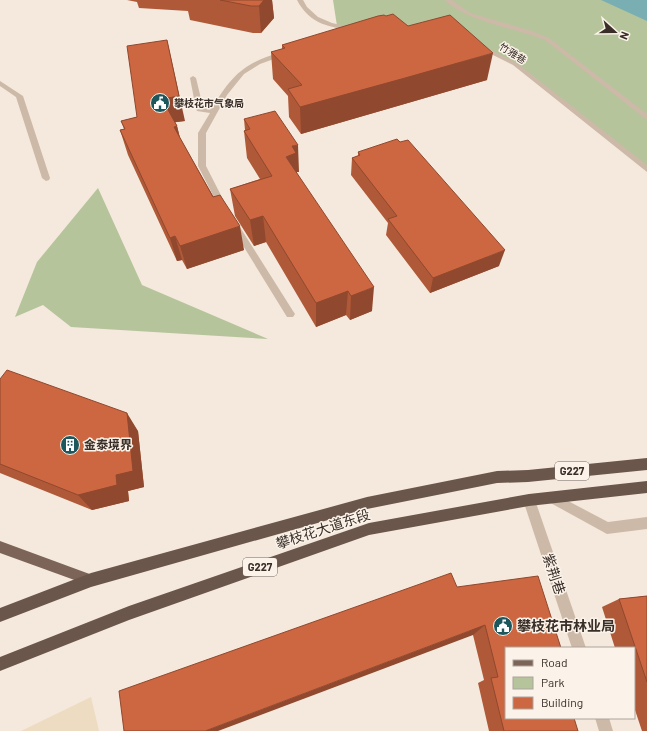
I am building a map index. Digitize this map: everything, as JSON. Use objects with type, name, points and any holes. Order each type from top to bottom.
[{"type":"highway","name":"攀枝花大道东段","points":[[0,615],[91,580],[367,503],[497,477],[528,476],[647,464]]},
{"type":"highway","name":"攀枝花大道东段","points":[[0,664],[129,613],[369,529],[529,500],[647,487]]},
{"type":"main road","points":[[0,547],[91,580]]},
{"type":"street","points":[[300,0],[304,9],[316,19],[336,28],[362,30],[342,36]]},
{"type":"street","points":[[448,0],[468,14],[528,31],[547,39],[647,118]]},
{"type":"street","name":"竹雅巷","points":[[474,44],[515,64],[647,169]]},
{"type":"street","points":[[288,52],[267,58],[248,67],[234,80],[202,133],[202,166],[230,217],[290,314]]},
{"type":"street","points":[[193,78],[200,109],[215,111]]},
{"type":"street","points":[[0,83],[19,96],[46,178]]},
{"type":"street","points":[[551,498],[607,528],[647,524]]},
{"type":"street","name":"紫荆巷","points":[[529,500],[578,647]]},
{"type":"street","points":[[602,719],[606,731]]},
{"type":"green space","points":[[333,0],[647,0],[647,169],[515,64],[495,53],[337,26]]},
{"type":"green space","points":[[98,188],[142,285],[268,339],[71,327],[43,305],[15,317],[37,262]]},
{"type":"shaded area","points":[[91,697],[99,731],[21,731]]},
{"type":"water","points":[[601,0],[647,0],[647,21]]},
{"type":"building","points":[[220,0],[264,0],[259,6],[251,6]]},
{"type":"building","points":[[393,14],[408,26],[450,15],[493,53],[300,107],[288,89],[302,85],[271,52],[285,48],[282,45],[378,16]]},
{"type":"building","points":[[167,40],[179,96],[162,99],[177,126],[174,127],[213,197],[220,195],[240,226],[180,246],[175,236],[170,238],[120,130],[125,129],[121,121],[137,117],[127,46]]},
{"type":"building","points":[[275,111],[298,145],[292,146],[296,153],[286,157],[374,287],[351,296],[348,291],[316,303],[263,216],[250,220],[230,189],[272,176],[244,131],[250,129],[244,119]]},
{"type":"building","points":[[397,139],[400,142],[408,140],[505,250],[433,278],[388,219],[397,216],[352,158],[360,155],[358,152]]},
{"type":"building","name":"金泰境界","points":[[7,370],[127,413],[133,471],[116,475],[117,485],[78,495],[0,464],[0,379]]},
{"type":"building","points":[[451,573],[457,587],[538,576],[561,647],[505,647],[505,719],[574,719],[578,731],[504,731],[491,678],[498,677],[485,625],[205,731],[124,731],[119,691]]},
{"type":"building","points":[[647,596],[647,682],[619,599]]},
{"type":"place","name":"攀枝花市气象局","points":[[160,103]]},
{"type":"place","name":"金泰境界","points":[[70,445]]},
{"type":"place","name":"攀枝花市林业局","points":[[503,626]]}]
